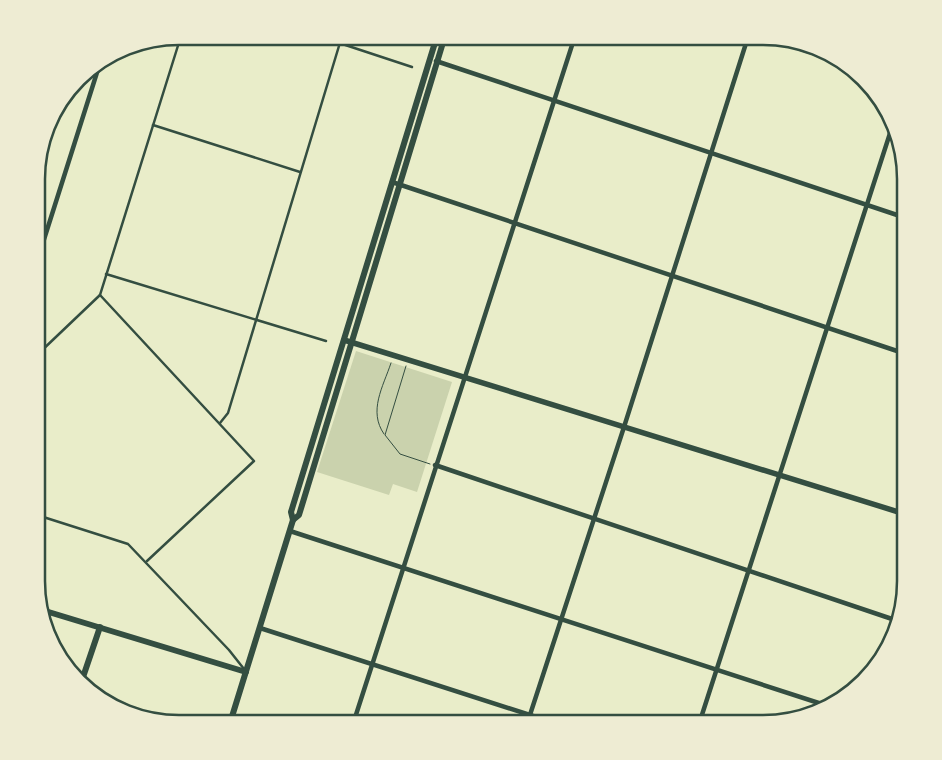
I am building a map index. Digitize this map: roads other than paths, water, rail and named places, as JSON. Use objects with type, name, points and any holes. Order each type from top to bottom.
[{"type":"main road","points":[[293,520],[299,515],[352,342],[434,45]]},
{"type":"main road","points":[[233,715],[290,531],[293,520],[291,512],[344,340],[443,45]]},
{"type":"main road","points":[[49,612],[246,672]]},
{"type":"main road","points":[[84,675],[100,627]]},
{"type":"street","points":[[356,715],[572,45]]},
{"type":"street","points":[[260,628],[530,715],[673,276],[745,45]]},
{"type":"street","points":[[430,59],[897,215]]},
{"type":"street","points":[[45,233],[96,74]]},
{"type":"street","points":[[702,715],[890,135]]},
{"type":"street","points":[[396,183],[897,351]]},
{"type":"street","points":[[344,340],[897,511]]},
{"type":"street","points":[[435,465],[891,619]]},
{"type":"street","points":[[290,531],[404,566],[818,703]]},
{"type":"lane","points":[[45,347],[100,295],[178,45]]},
{"type":"lane","points":[[220,423],[228,413],[339,45]]},
{"type":"lane","points":[[346,45],[412,68]]},
{"type":"lane","points":[[153,125],[300,172]]},
{"type":"lane","points":[[106,274],[326,341]]},
{"type":"lane","points":[[100,295],[253,458],[252,464],[147,561]]},
{"type":"lane","points":[[45,518],[128,544],[147,561],[229,650],[246,672]]}]
